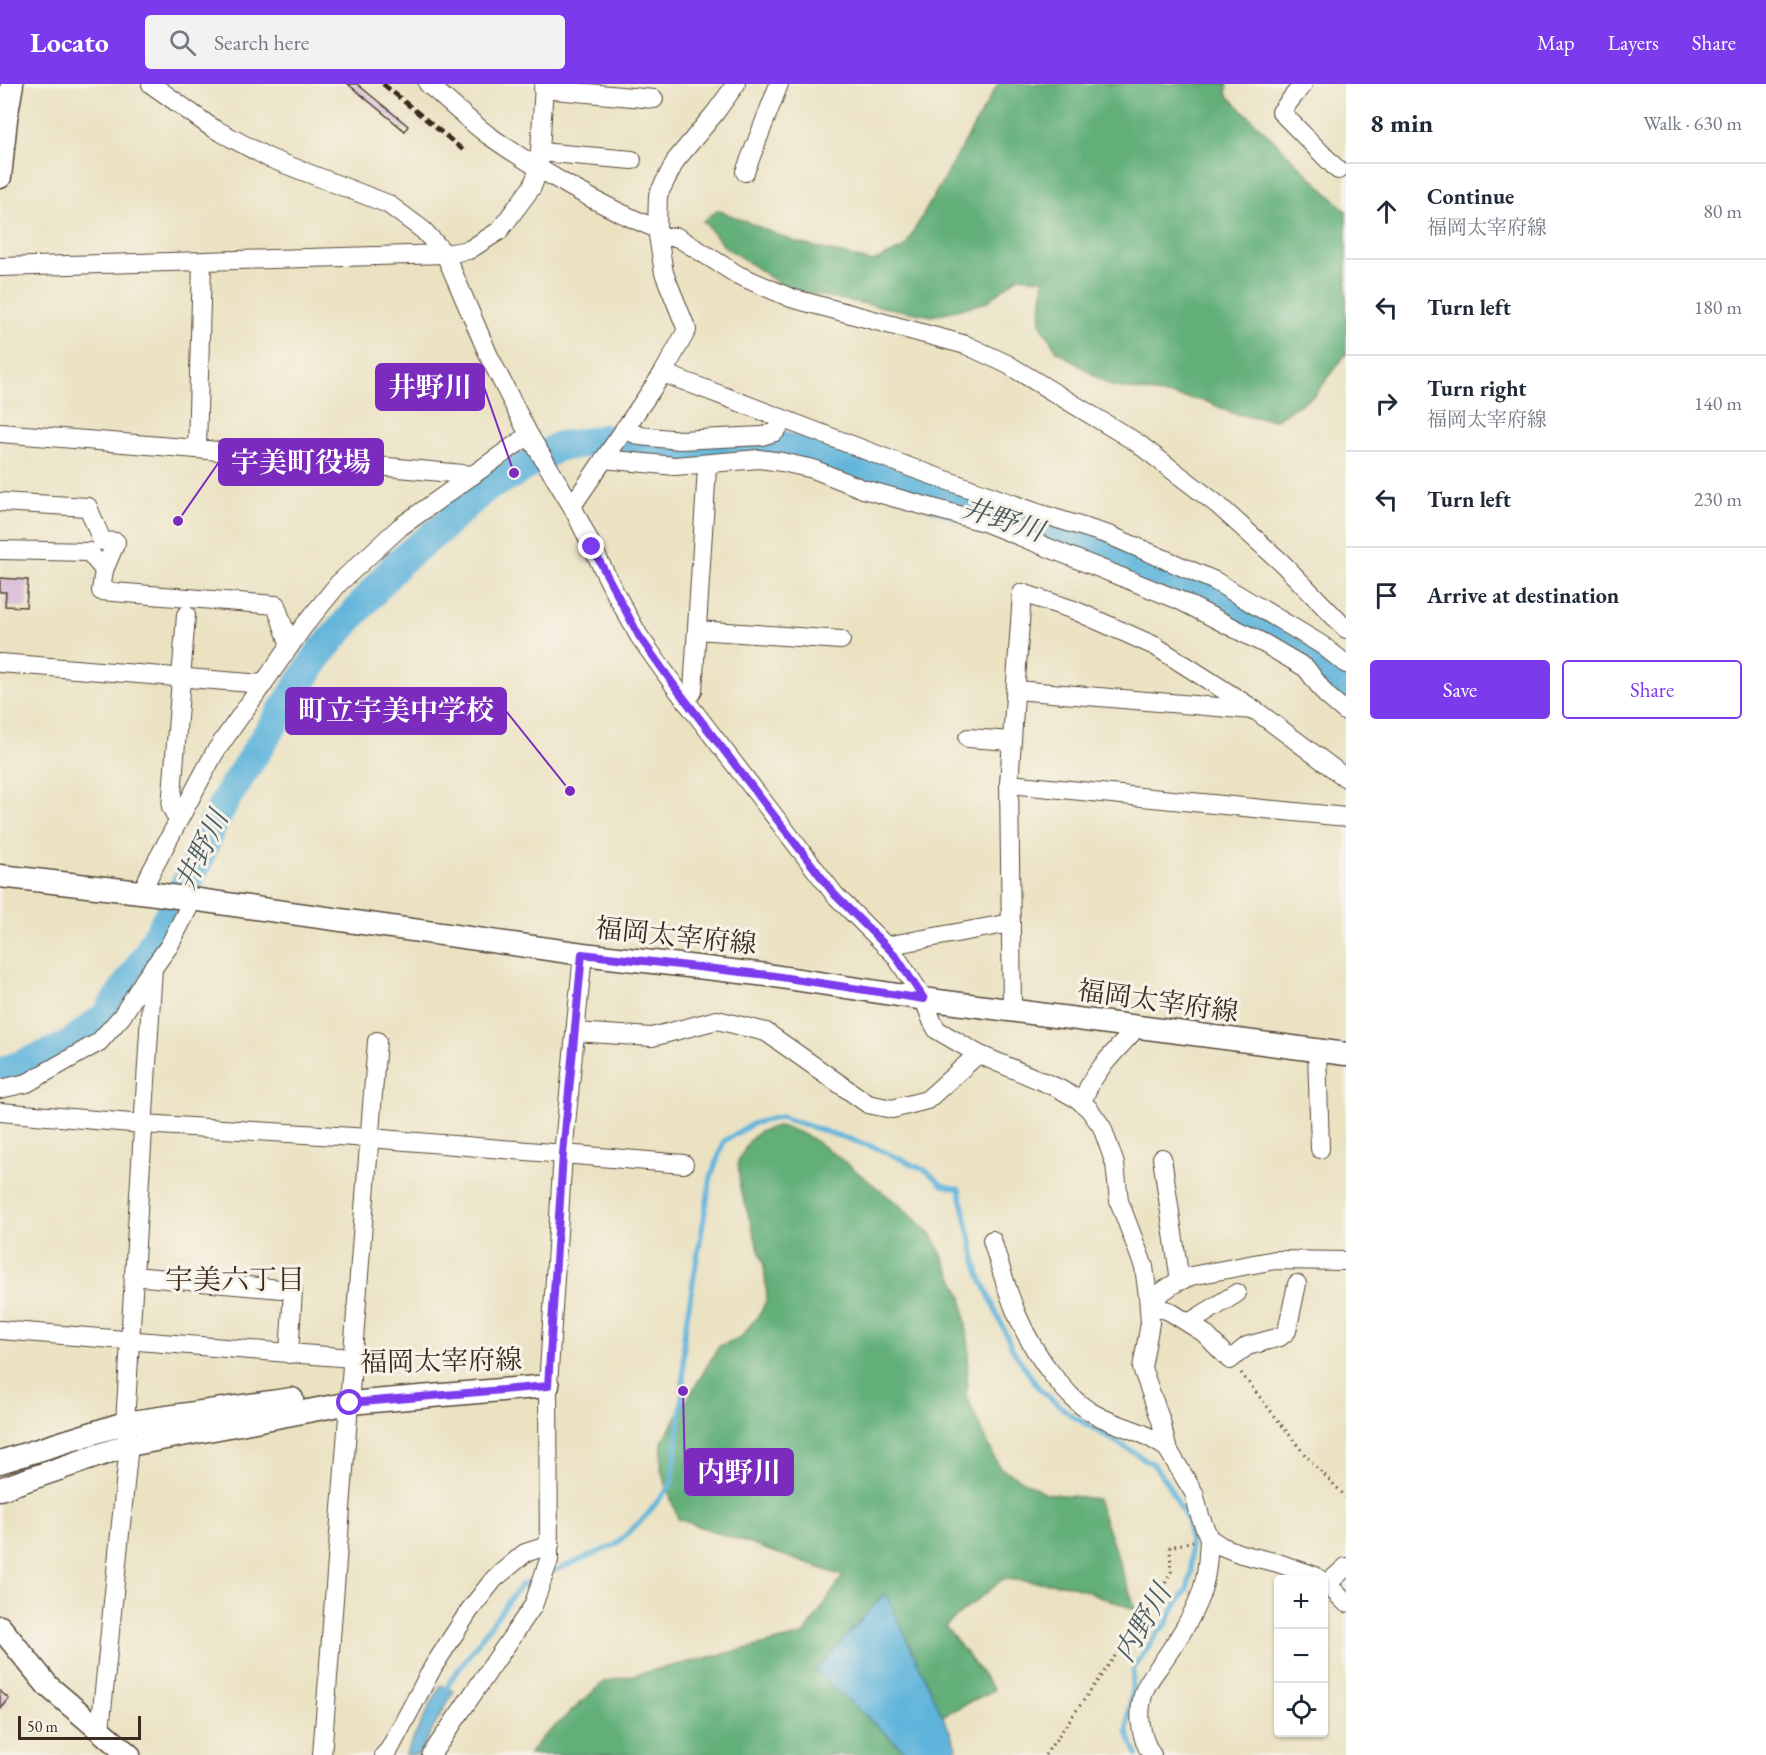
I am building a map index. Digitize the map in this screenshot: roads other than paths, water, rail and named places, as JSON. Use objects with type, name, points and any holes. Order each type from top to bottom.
[{"type":"main road","points":[[0,177],[12,84]]},
{"type":"main road","name":"福岡太宰府線","points":[[0,876],[145,893],[582,954],[768,975],[924,999],[1346,1054]]},
{"type":"main road","name":"福岡太宰府線","points":[[0,1462],[127,1434],[350,1397],[548,1386]]},
{"type":"main road","name":"福岡太宰府線","points":[[0,1490],[127,1434]]},
{"type":"main road","points":[[0,1627],[48,1686],[129,1755]]},
{"type":"street","points":[[152,84],[212,127],[269,158],[388,204],[423,230],[446,254],[489,356],[529,435],[572,506],[639,636],[686,702],[835,895],[895,955],[924,999],[937,1030],[978,1054],[1058,1088],[1089,1109],[1102,1127],[1115,1164],[1119,1202],[1144,1267],[1150,1323],[1142,1368],[1161,1421],[1167,1448],[1194,1493],[1209,1538],[1205,1582],[1198,1602],[1185,1627],[1146,1686],[1141,1703],[1141,1724],[1145,1744],[1152,1755]]},
{"type":"street","points":[[428,84],[487,133],[540,160],[632,219],[658,233],[676,237],[738,275],[791,298],[966,345],[1007,364],[1137,442],[1218,505],[1282,563],[1346,629]]},
{"type":"street","points":[[572,506],[663,373],[687,330],[664,273],[658,233],[658,195],[676,160],[736,84]]},
{"type":"street","points":[[745,172],[779,84]]},
{"type":"street","points":[[1303,84],[1281,112],[1343,172]]},
{"type":"street","points":[[0,267],[446,254],[469,250],[499,231],[532,187],[540,160],[543,87],[654,99]]},
{"type":"street","points":[[540,160],[632,160]]},
{"type":"street","points":[[197,450],[202,262]]},
{"type":"street","points":[[663,373],[1035,512],[1109,535],[1215,581],[1322,645],[1346,664]]},
{"type":"street","points":[[624,429],[640,435],[680,440],[762,436],[775,432],[784,420]]},
{"type":"street","points":[[0,433],[473,475]]},
{"type":"street","points":[[145,893],[150,872],[215,752],[303,627],[339,583],[400,527],[529,435]]},
{"type":"street","points":[[604,459],[675,466],[759,459],[782,462],[813,469],[863,489],[984,522],[1179,600],[1265,644],[1306,668],[1326,695],[1346,712]]},
{"type":"street","points":[[686,702],[693,691],[707,468]]},
{"type":"street","points":[[0,502],[88,507],[102,541],[116,542],[104,570],[101,591],[276,604],[290,646]]},
{"type":"street","points":[[0,550],[89,552],[104,570]]},
{"type":"street","points":[[1012,1010],[1009,784],[1022,593],[1074,610],[1155,646],[1256,710],[1346,778]]},
{"type":"street","points":[[178,820],[171,807],[186,615]]},
{"type":"street","points":[[697,630],[841,640]]},
{"type":"street","points":[[0,663],[264,684]]},
{"type":"street","points":[[1016,690],[1256,710]]},
{"type":"street","points":[[968,738],[1012,741]]},
{"type":"street","points":[[1009,784],[1346,817]]},
{"type":"street","points":[[0,1089],[27,1083],[99,1042],[122,1016],[169,945],[192,901]]},
{"type":"street","points":[[885,946],[1011,923]]},
{"type":"street","points":[[431,1755],[533,1606],[542,1584],[550,1553],[548,1386],[563,1154],[582,954]]},
{"type":"street","points":[[100,1730],[127,1434],[129,1341],[153,967]]},
{"type":"street","points":[[575,1032],[652,1037],[717,1020],[766,1032],[868,1104],[892,1109],[927,1100],[978,1054]]},
{"type":"street","points":[[1082,1103],[1093,1077],[1131,1034],[1132,1026]]},
{"type":"street","points":[[322,1755],[377,1041]]},
{"type":"street","points":[[1317,1050],[1320,1149]]},
{"type":"street","points":[[0,1112],[143,1124],[370,1138],[684,1164]]},
{"type":"street","points":[[1162,1158],[1180,1281]]},
{"type":"street","points":[[992,1240],[1020,1326],[1049,1371],[1068,1393],[1088,1410],[1114,1424],[1144,1434],[1167,1448]]},
{"type":"street","points":[[1149,1305],[1159,1294],[1191,1276],[1275,1260],[1346,1261]]},
{"type":"street","points":[[133,1276],[293,1290],[289,1354]]},
{"type":"street","points":[[1149,1305],[1169,1311],[1204,1333],[1230,1360],[1246,1346],[1280,1337],[1287,1331],[1297,1284]]},
{"type":"street","points":[[1189,1323],[1237,1293]]},
{"type":"street","points":[[0,1330],[352,1359]]},
{"type":"street","points":[[1209,1538],[1241,1554],[1278,1563],[1312,1575]]},
{"type":"street","points":[[384,1755],[389,1750],[433,1667],[469,1611],[494,1579],[525,1553],[550,1553]]},
{"type":"street","points":[[1328,1579],[1346,1567]]},
{"type":"street","points":[[1328,1586],[1346,1603]]},
{"type":"water","points":[[885,1593],[957,1747],[952,1755],[910,1755],[815,1671]]},
{"type":"water","points":[[441,1685],[454,1691],[418,1755],[405,1755]]},
{"type":"waterway","name":"井野川","points":[[0,1073],[66,1047],[106,1016],[148,953],[198,861],[211,828],[228,795],[319,654],[399,562],[438,531],[484,489],[559,446],[604,439],[642,447],[705,450],[777,444],[851,467],[958,505],[993,512],[1201,590],[1311,657],[1346,686]]},
{"type":"waterway","name":"内野川","points":[[549,1573],[615,1545],[646,1516],[672,1483],[683,1391],[684,1335],[711,1177],[724,1141],[754,1123],[781,1117],[876,1148],[927,1171],[942,1185],[959,1189],[979,1274],[1013,1350],[1040,1390],[1071,1415],[1153,1464],[1170,1488],[1188,1522],[1192,1571],[1187,1589],[1166,1625],[1158,1632],[1134,1668],[1127,1732],[1137,1755]]},
{"type":"waterway","name":"内野川","points":[[445,1692],[451,1680],[521,1585],[538,1578]]},
{"type":"railway","points":[[383,84],[463,150]]},
{"type":"place","name":"井野川","points":[[514,473]]},
{"type":"place","name":"宇美町役場","points":[[178,521]]},
{"type":"place","name":"町立宇美中学校","points":[[570,791]]},
{"type":"place","name":"内野川","points":[[683,1391]]},
{"type":"district","name":"宇美六丁目","points":[[235,1279]]}]
